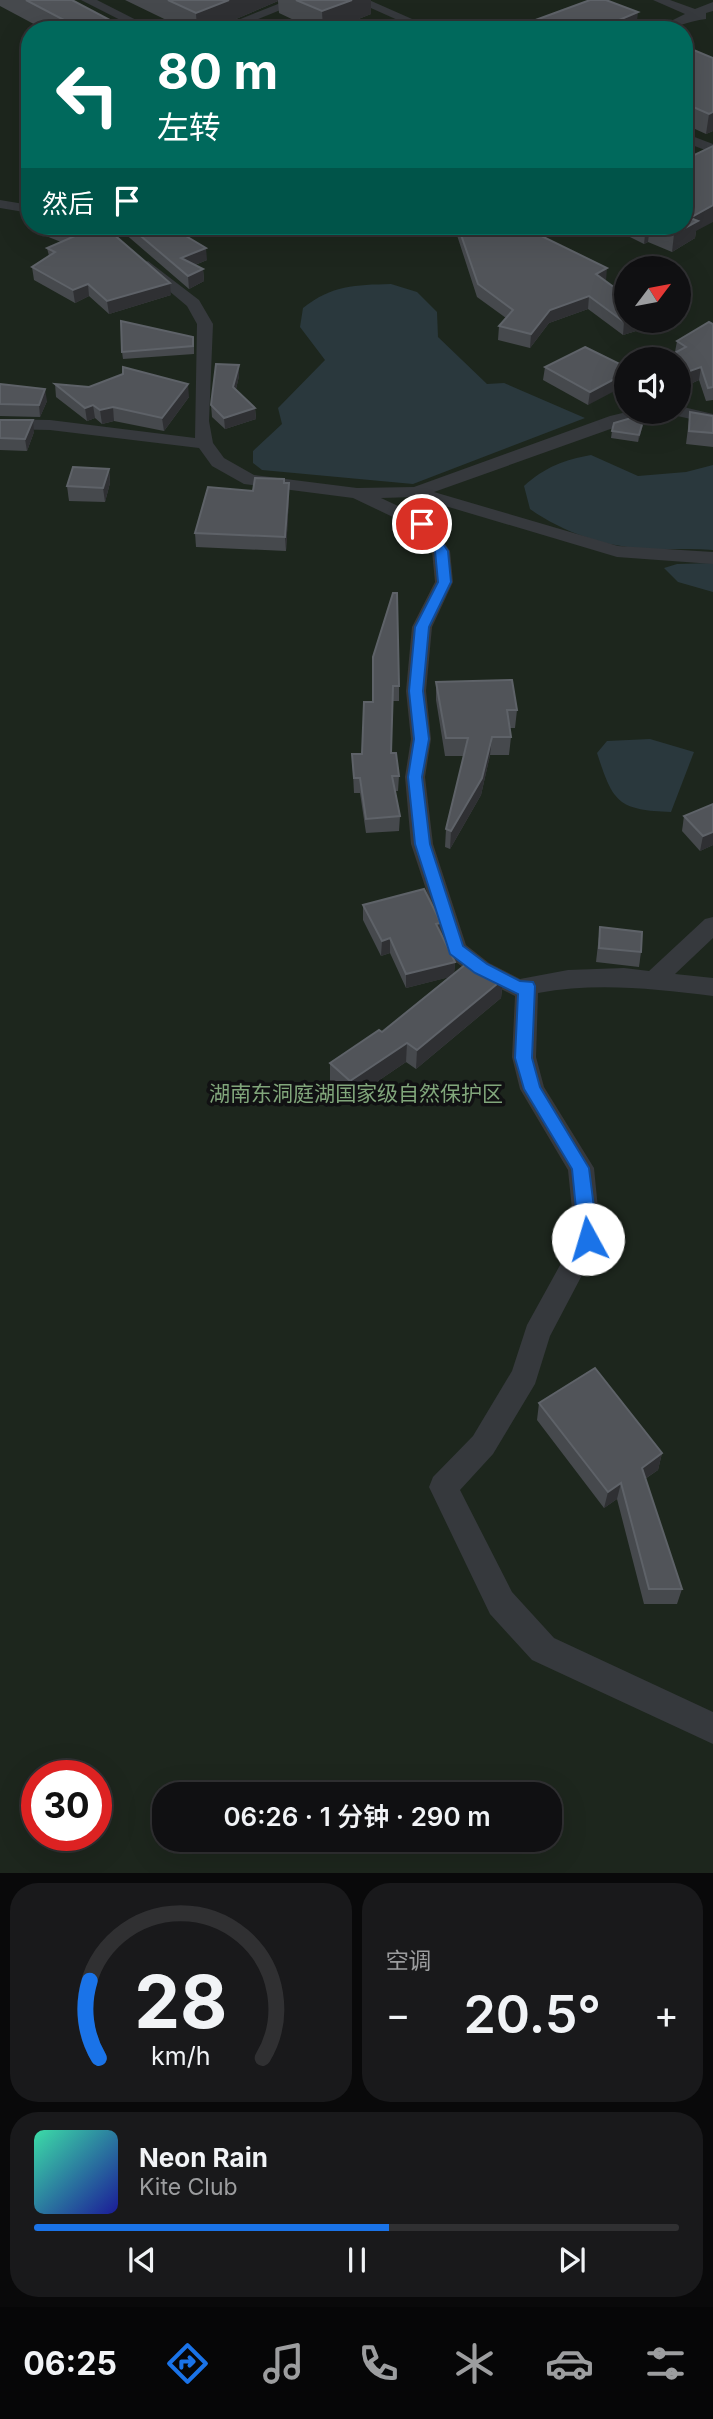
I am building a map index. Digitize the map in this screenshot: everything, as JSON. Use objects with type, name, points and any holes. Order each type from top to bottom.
[{"type":"street","points":[[87,0],[131,21]]},
{"type":"street","points":[[243,21],[299,0]]},
{"type":"street","points":[[359,0],[409,21]]},
{"type":"street","points":[[659,0],[713,20]]},
{"type":"street","points":[[680,21],[713,6]]},
{"type":"street","points":[[693,143],[710,153]]},
{"type":"street","points":[[0,204],[21,208]]},
{"type":"street","points":[[133,251],[157,275],[193,303],[205,324],[201,421],[204,444],[218,462],[250,480],[357,493],[416,492],[617,551],[713,558]]},
{"type":"street","points":[[691,414],[713,419]]},
{"type":"street","points":[[416,492],[614,421]]},
{"type":"street","points":[[0,424],[50,425],[204,444]]},
{"type":"street","points":[[357,493],[422,524],[441,551],[444,582],[422,627],[416,691],[421,739],[415,777],[422,844],[456,950],[481,969],[518,988],[568,979],[624,977],[713,987]]},
{"type":"street","points":[[654,981],[713,925]]},
{"type":"street","points":[[527,986],[524,1058],[532,1089],[580,1168],[588,1239],[537,1335],[525,1375],[482,1445],[443,1487],[501,1603],[543,1649],[713,1728]]},
{"type":"green space","name":"湖南东洞庭湖国家级自然保护区","points":[[0,0],[713,0],[713,1873],[0,1873]]},
{"type":"shaded area","points":[[391,284],[417,292],[437,312],[438,337],[487,384],[504,383],[585,418],[413,484],[262,470],[253,463],[253,451],[282,424],[278,408],[325,360],[300,327],[303,308],[324,295],[344,288]]},
{"type":"shaded area","points":[[591,455],[638,476],[686,472],[713,465],[713,550],[632,548],[601,542],[571,532],[530,509],[524,486],[555,465]]},
{"type":"shaded area","points":[[713,563],[713,592],[678,582],[664,568],[677,564]]},
{"type":"shaded area","points":[[650,739],[694,752],[671,812],[639,809],[620,800],[608,783],[597,753],[607,741]]},
{"type":"building","points":[[26,0],[72,0],[108,19],[66,21]]},
{"type":"building","points":[[168,0],[229,0],[196,13]]},
{"type":"building","points":[[296,0],[352,0],[322,11]]},
{"type":"building","points":[[590,0],[606,0],[638,12],[619,20],[621,21],[533,21]]},
{"type":"building","points":[[693,50],[713,58],[713,112],[709,114],[693,107]]},
{"type":"building","points":[[713,146],[713,205],[693,216],[693,156]]},
{"type":"building","points":[[72,235],[114,235],[170,283],[107,301],[88,284],[73,290],[32,267],[55,252],[47,248],[75,236]]},
{"type":"building","points":[[140,235],[184,235],[206,248],[181,258],[203,269],[188,276]]},
{"type":"building","points":[[461,235],[539,235],[607,268],[596,274],[614,287],[614,315],[589,296],[550,310],[531,334],[499,326],[513,310],[478,284]]},
{"type":"building","points":[[121,321],[193,337],[193,346],[122,352]]},
{"type":"building","points":[[709,322],[713,324],[713,387],[708,388],[701,367],[691,371],[691,347],[677,341]]},
{"type":"building","points":[[585,347],[614,361],[614,379],[590,392],[545,367]]},
{"type":"building","points":[[216,364],[239,365],[233,387],[255,408],[224,418],[211,405]]},
{"type":"building","points":[[123,367],[188,384],[162,418],[113,407],[100,410],[93,405],[85,408],[55,384],[89,387],[123,374]]},
{"type":"building","points":[[0,384],[45,389],[39,405],[0,404]]},
{"type":"building","points":[[691,412],[713,416],[713,433],[689,431]]},
{"type":"building","points":[[0,420],[33,420],[25,439],[0,438]]},
{"type":"building","points":[[614,423],[642,424],[639,435],[612,431]]},
{"type":"building","points":[[73,467],[109,469],[103,488],[67,486]]},
{"type":"building","points":[[255,478],[284,479],[284,483],[289,483],[285,537],[195,533],[208,487],[253,491]]},
{"type":"building","points":[[393,593],[397,593],[399,686],[393,686],[391,753],[396,753],[399,776],[392,776],[400,816],[366,819],[360,778],[354,778],[352,754],[362,754],[364,702],[373,702],[373,657]]},
{"type":"building","points":[[512,680],[517,710],[507,710],[511,737],[492,737],[482,778],[451,831],[446,829],[468,738],[446,738],[436,682]]},
{"type":"building","points":[[713,804],[713,832],[703,836],[684,816]]},
{"type":"building","points":[[424,889],[440,923],[436,924],[455,962],[406,974],[390,938],[382,941],[363,905]]},
{"type":"building","points":[[600,927],[642,932],[641,952],[599,948]]},
{"type":"building","points":[[471,960],[477,960],[503,979],[417,1050],[407,1043],[350,1081],[330,1063],[379,1030],[382,1032]]},
{"type":"building","points":[[595,1368],[662,1453],[642,1468],[682,1589],[649,1589],[621,1483],[608,1492],[539,1403]]},
{"type":"route","points":[[422,524],[441,551],[444,582],[422,627],[416,691],[421,739],[415,777],[422,844],[429,873],[456,950],[481,969],[518,988],[527,986],[524,1058],[532,1089],[580,1168],[588,1239]]}]
